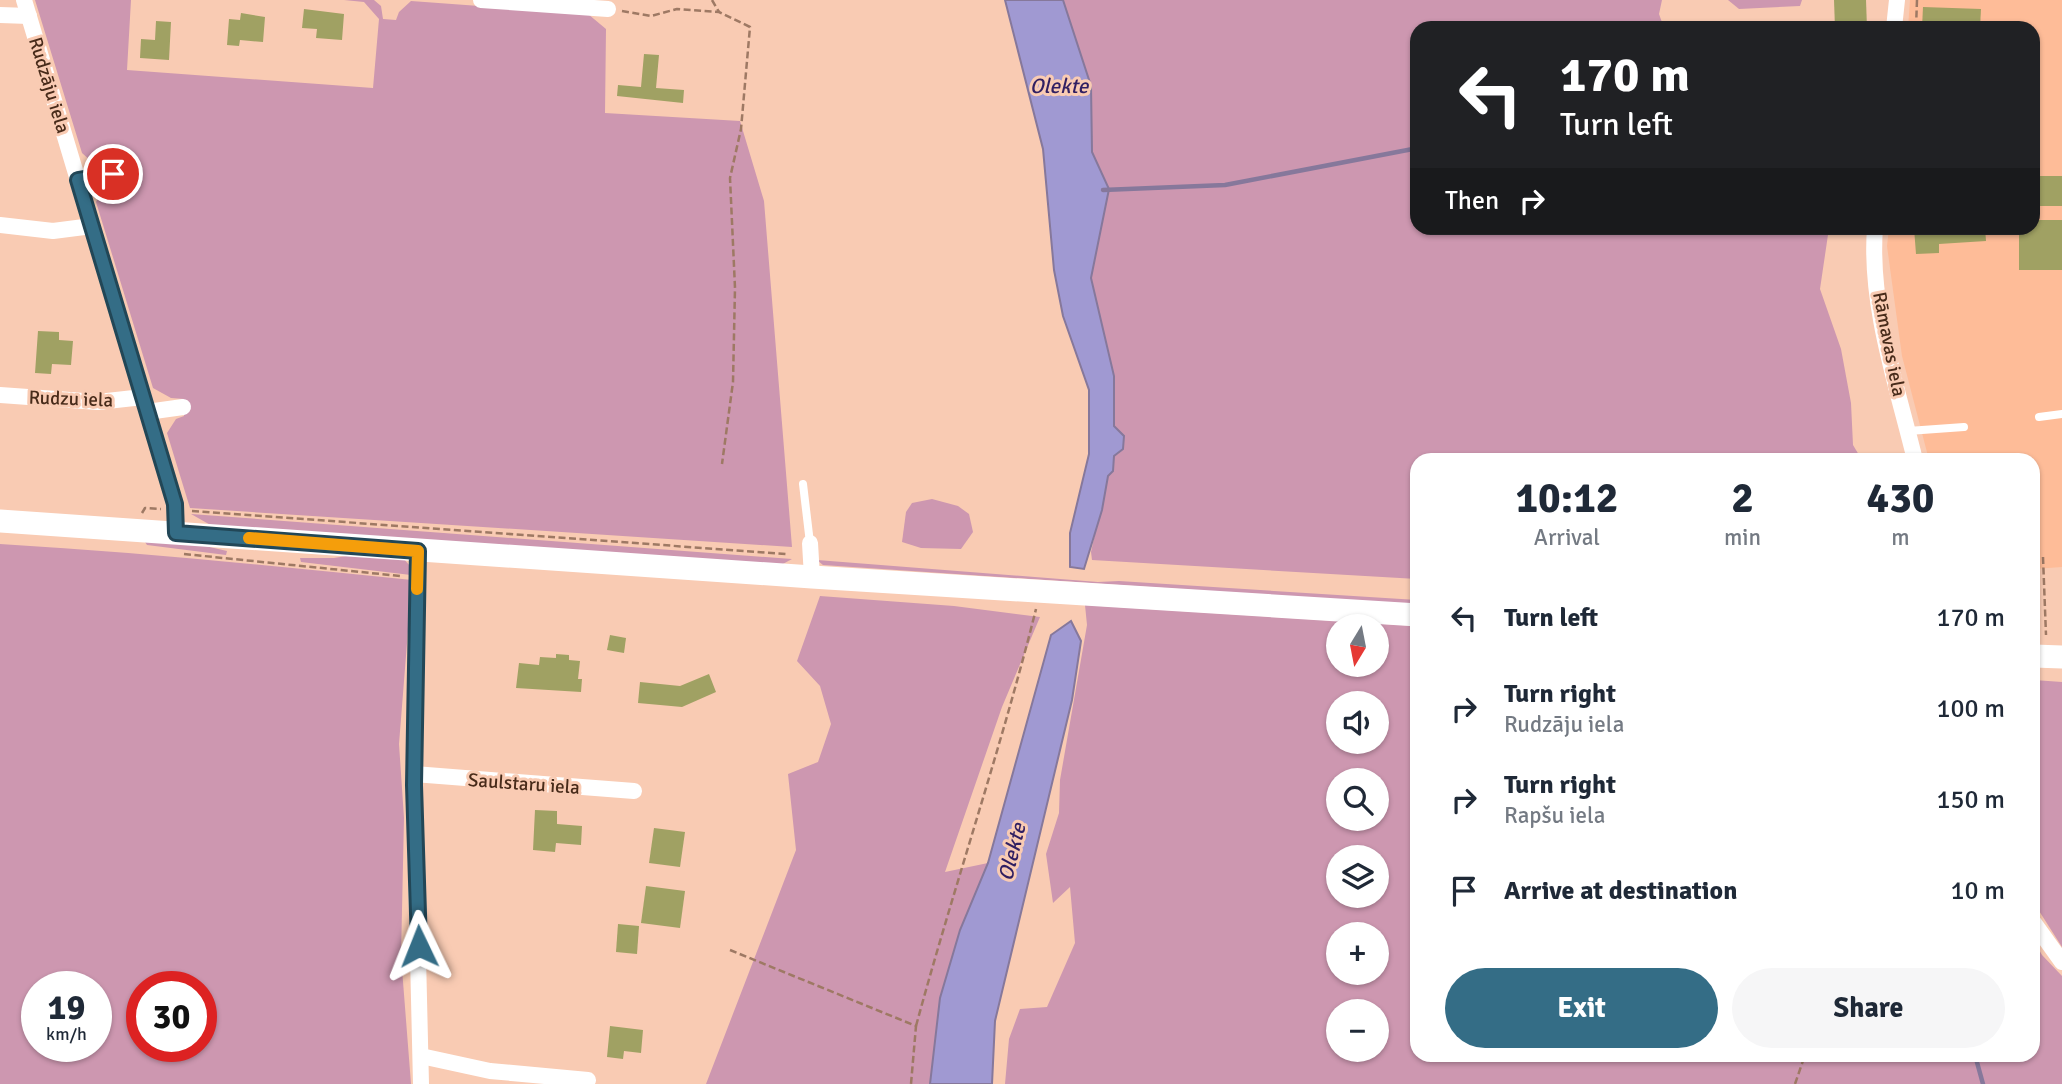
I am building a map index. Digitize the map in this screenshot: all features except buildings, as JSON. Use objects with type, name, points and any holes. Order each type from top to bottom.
[{"type":"main road","points":[[0,521],[141,530],[176,522],[418,551],[811,559],[1040,592],[1410,615]]},
{"type":"main road","points":[[2040,656],[2062,657]]},
{"type":"street","points":[[481,0],[608,9]]},
{"type":"street","points":[[1895,21],[1897,0]]},
{"type":"street","points":[[0,15],[27,8]]},
{"type":"street","name":"Rudzāju iela","points":[[27,8],[145,405],[176,522]]},
{"type":"street","points":[[78,180],[114,174]]},
{"type":"street","points":[[0,225],[53,230],[92,226]]},
{"type":"street","name":"Rāmavas iela","points":[[1875,235],[1882,321],[1913,453]]},
{"type":"street","name":"Rudzu iela","points":[[0,395],[183,407]]},
{"type":"street","points":[[418,551],[414,774],[421,1084]]},
{"type":"street","name":"Saulstaru iela","points":[[414,774],[634,791]]},
{"type":"street","points":[[2040,931],[2062,962]]},
{"type":"street","points":[[421,1056],[490,1071],[588,1080]]},
{"type":"lane","points":[[2039,417],[2062,415]]},
{"type":"lane","points":[[1908,431],[1964,427]]},
{"type":"lane","points":[[803,484],[811,559]]},
{"type":"path","points":[[712,0],[719,12]]},
{"type":"path","points":[[1916,21],[1917,0]]},
{"type":"path","points":[[608,9],[651,16],[677,9],[719,12],[750,27],[741,128],[730,178],[735,288],[733,382],[722,464]]},
{"type":"path","points":[[141,530],[145,509],[176,522],[811,559]]},
{"type":"path","points":[[2043,557],[2046,635]]},
{"type":"path","points":[[911,1084],[916,1026],[957,877],[1011,709],[1040,592]]},
{"type":"path","points":[[730,950],[916,1026]]},
{"type":"path","points":[[1795,1084],[1803,1062]]},
{"type":"shaded area","points":[[35,0],[131,0],[127,70],[373,88],[379,19],[364,2],[344,0],[374,0],[381,6],[383,19],[396,20],[399,12],[411,1],[588,14],[606,29],[605,113],[740,121],[764,201],[792,547],[190,508],[167,433],[176,419],[184,416],[184,399],[171,398],[153,388],[96,202],[104,187],[118,181],[115,164],[92,162],[82,153]]},
{"type":"shaded area","points":[[1063,0],[1662,0],[1659,14],[1662,21],[1410,21],[1410,235],[1828,235],[1820,289],[1841,349],[1851,403],[1853,445],[1858,453],[1410,453],[1410,579],[1092,560],[1091,552],[1108,475],[1113,471],[1114,456],[1119,453],[1114,427],[1114,376],[1091,278],[1109,189],[1092,152],[1091,86]]},
{"type":"shaded area","points":[[1728,0],[1802,0],[1800,6],[1739,9]]},
{"type":"shaded area","points":[[1910,0],[2062,0],[2062,567],[2040,569],[2040,453],[1927,453],[1902,356],[1887,246],[1888,235],[2040,235],[2040,21],[1908,21]]},
{"type":"shaded area","points":[[932,499],[958,506],[969,514],[973,532],[961,549],[921,548],[902,542],[906,512],[912,503]]},
{"type":"shaded area","points":[[191,514],[792,559],[781,565],[214,527]]},
{"type":"shaded area","points":[[143,539],[188,542],[227,551],[226,555],[147,545]]},
{"type":"shaded area","points":[[0,544],[155,555],[412,580],[399,744],[404,818],[401,956],[411,1084],[0,1084]]},
{"type":"shaded area","points":[[358,554],[403,558],[410,566],[411,575],[301,562],[300,558],[334,558]]},
{"type":"shaded area","points":[[817,560],[1098,582],[1119,581],[1410,600],[1410,605],[823,565]]},
{"type":"shaded area","points":[[820,596],[954,606],[1040,617],[1002,707],[945,872],[988,863],[960,930],[940,998],[930,1084],[706,1084],[796,850],[788,774],[818,762],[831,724],[820,686],[797,661]]},
{"type":"shaded area","points":[[1085,605],[1326,620],[1326,677],[1390,677],[1390,624],[1410,626],[1410,1062],[2040,1062],[2040,952],[2062,976],[2062,1084],[1005,1084],[1009,1039],[1020,1009],[1047,1007],[1075,943],[1070,887],[1053,903],[1046,854],[1059,813],[1060,780],[1087,625]]},
{"type":"shaded area","points":[[2040,680],[2062,682],[2062,947],[2040,912]]},
{"type":"water","name":"Olekte","points":[[1005,0],[1063,0],[1091,86],[1092,152],[1109,189],[1091,278],[1114,376],[1114,426],[1124,436],[1123,449],[1114,456],[1113,471],[1108,476],[1102,510],[1084,569],[1070,567],[1070,533],[1089,454],[1089,390],[1063,316],[1054,270],[1043,149]]},
{"type":"water","name":"Olekte","points":[[1071,621],[1081,641],[1072,700],[995,1021],[992,1084],[930,1084],[940,998],[960,930],[988,863],[1051,635]]},
{"type":"waterway","points":[[1103,190],[1225,185],[1410,150]]},
{"type":"waterway","points":[[1977,1062],[1983,1084]]},
{"type":"slow traffic","points":[[249,538],[418,551],[417,589]]},
{"type":"route","points":[[113,174],[78,180],[175,504],[176,533],[418,551],[414,785],[419,946]]}]
